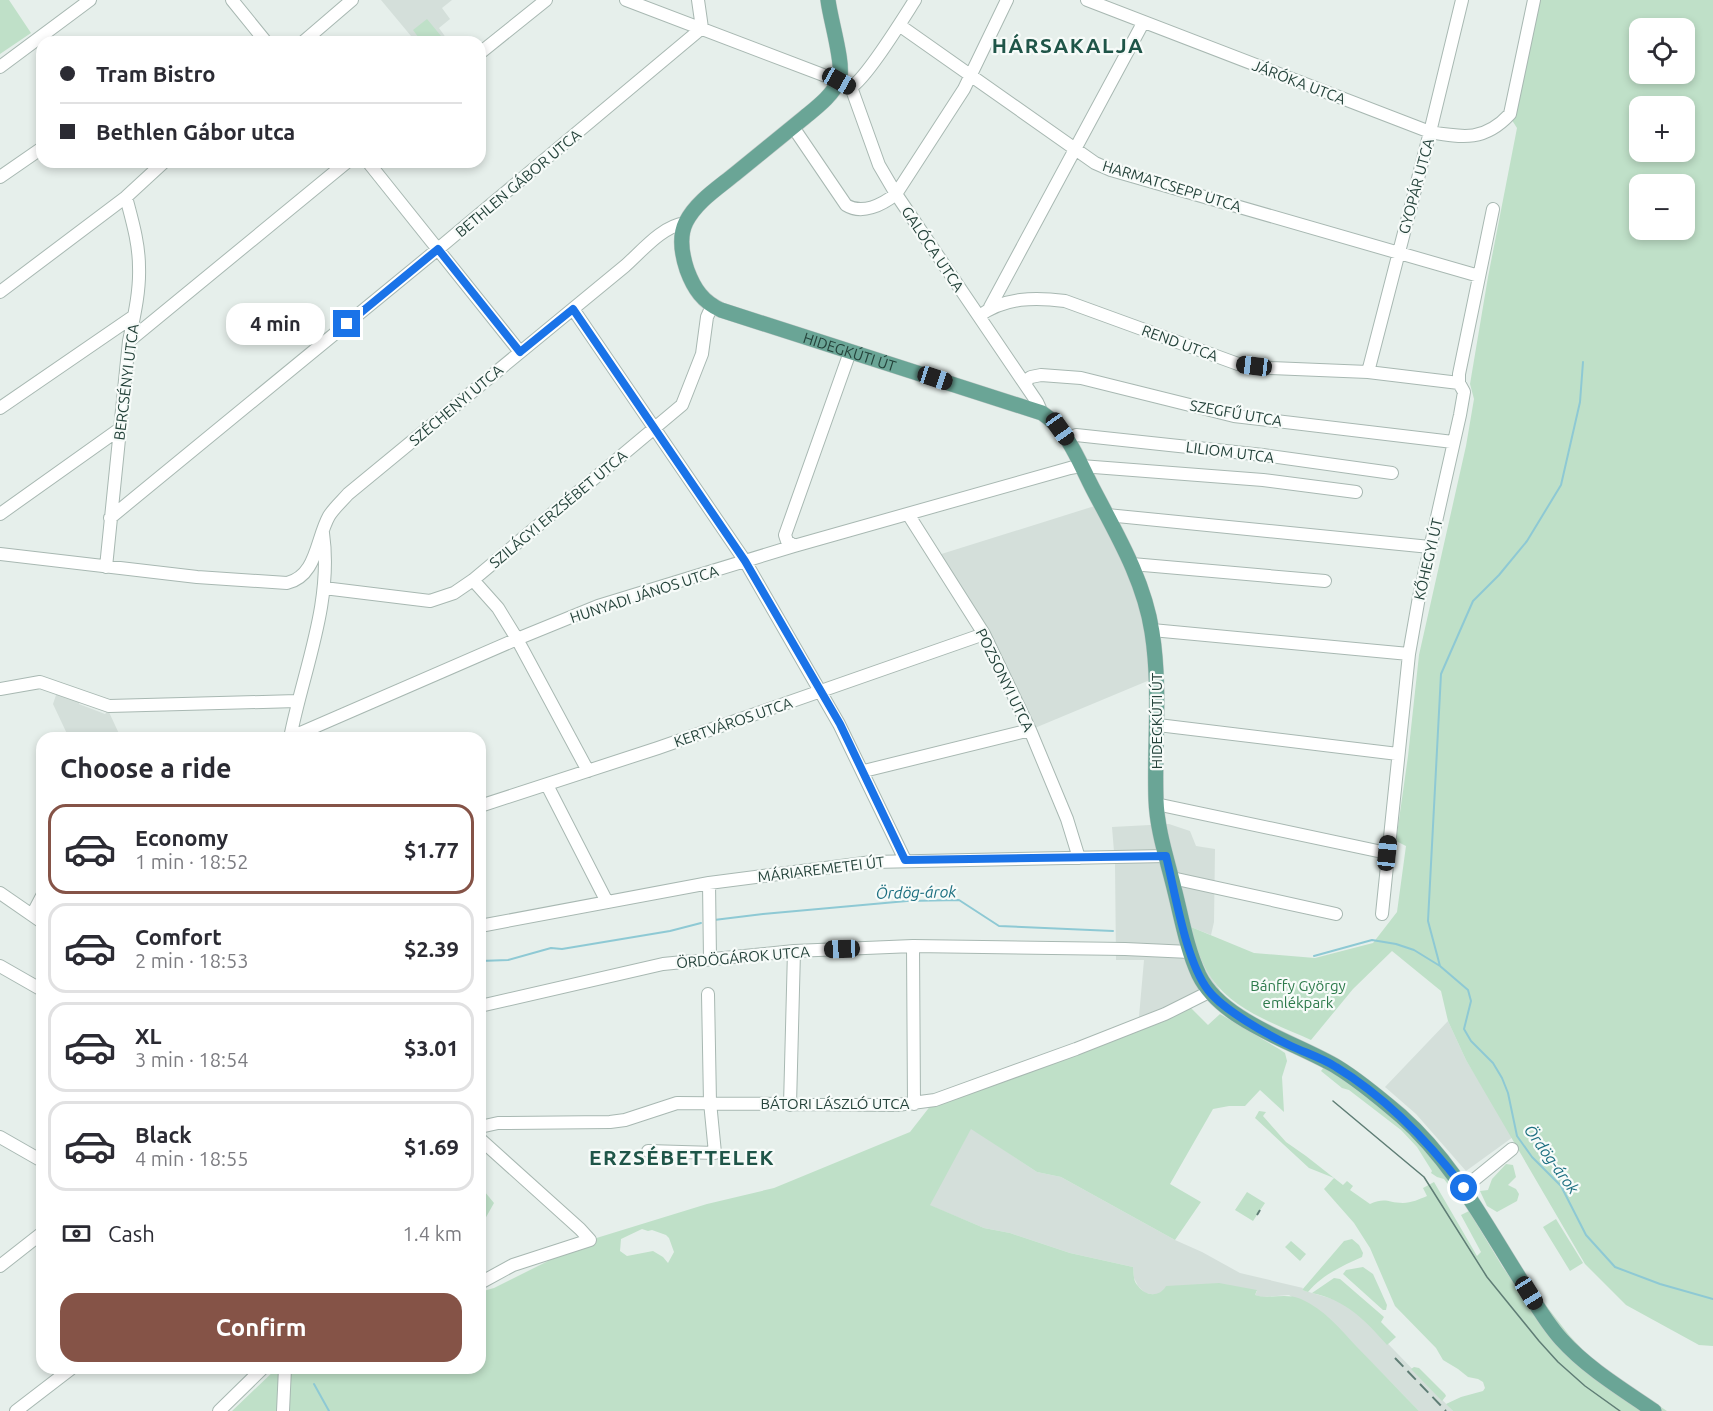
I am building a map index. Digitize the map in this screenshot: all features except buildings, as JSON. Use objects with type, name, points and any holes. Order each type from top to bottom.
[{"type":"main road","points":[[712,306],[704,301],[694,287],[686,266],[682,243],[685,223],[705,199],[845,84],[828,0]]},
{"type":"main road","name":"HIDEGKÚTI ÚT","points":[[712,306],[849,356],[1041,413],[1053,420],[1068,439],[1132,564],[1147,606],[1157,677],[1156,804],[1166,856],[1190,952],[1209,992]]},
{"type":"main road","points":[[1209,992],[1241,1017],[1289,1045],[1336,1067],[1377,1096],[1418,1132],[1464,1188],[1541,1312],[1561,1339],[1596,1371],[1654,1411]]},
{"type":"street","points":[[41,36],[90,0]]},
{"type":"street","points":[[232,0],[261,36]]},
{"type":"street","points":[[310,36],[352,0]]},
{"type":"street","points":[[486,48],[546,0]]},
{"type":"street","points":[[626,0],[845,84],[855,85],[915,0]]},
{"type":"street","points":[[698,0],[702,28]]},
{"type":"street","points":[[793,127],[846,206],[861,211],[896,194],[972,75],[1007,0]]},
{"type":"street","name":"JÁRÓKA UTCA","points":[[1090,0],[1430,132],[1463,137],[1482,135],[1499,126],[1510,114],[1534,0]]},
{"type":"street","name":"GYOPÁR UTCA","points":[[1368,372],[1462,0]]},
{"type":"street","points":[[990,307],[1143,22]]},
{"type":"street","name":"HARMATCSEPP UTCA","points":[[899,25],[1095,163],[1111,170],[1479,276]]},
{"type":"street","name":"BETHLEN GÁBOR UTCA","points":[[110,518],[438,249],[702,28]]},
{"type":"street","points":[[0,66],[36,40]]},
{"type":"street","name":"GALÓCA UTCA","points":[[845,84],[879,165],[896,194],[1024,382],[1041,413]]},
{"type":"street","points":[[0,177],[36,152]]},
{"type":"street","points":[[0,292],[126,197],[157,168]]},
{"type":"street","points":[[129,341],[340,168]]},
{"type":"street","points":[[373,168],[520,352]]},
{"type":"street","name":"BERCSÉNYI UTCA","points":[[106,567],[129,341],[139,267],[126,197]]},
{"type":"street","name":"KŐHEGYI ÚT","points":[[1382,914],[1409,654],[1419,597],[1464,395],[1459,383],[1459,374],[1493,209]]},
{"type":"street","name":"SZÉCHENYI UTCA","points":[[291,732],[297,701],[318,625],[324,588],[321,553],[323,531],[329,516],[348,494],[666,230],[685,223]]},
{"type":"street","name":"REND UTCA","points":[[978,316],[990,307],[1029,297],[1065,301],[1238,364],[1270,368],[1368,372],[1459,383]]},
{"type":"street","name":"SZILÁGYI ERZSÉBET UTCA","points":[[324,588],[430,602],[454,593],[473,580],[682,405],[702,354],[707,317],[712,306]]},
{"type":"street","points":[[573,309],[745,561],[822,692],[864,771],[905,860]]},
{"type":"street","points":[[0,408],[134,316]]},
{"type":"street","points":[[794,546],[787,541],[785,535],[849,356]]},
{"type":"street","name":"SZEGFŰ UTCA","points":[[1024,382],[1031,377],[1041,375],[1081,378],[1234,416],[1453,442]]},
{"type":"street","points":[[0,514],[121,428]]},
{"type":"street","name":"LILIOM UTCA","points":[[1068,439],[1076,435],[1392,473]]},
{"type":"street","name":"HUNYADI JÁNOS UTCA","points":[[304,732],[598,606],[794,546],[1070,468],[1081,466],[1263,480],[1356,492]]},
{"type":"street","name":"POZSONYI UTCA","points":[[908,514],[984,634],[1030,730],[1067,819],[1079,858]]},
{"type":"street","points":[[1107,515],[1430,547]]},
{"type":"street","points":[[0,554],[215,579],[287,583],[302,577],[321,553]]},
{"type":"street","points":[[1132,564],[1325,581]]},
{"type":"street","points":[[473,580],[498,608],[517,639],[588,771]]},
{"type":"street","points":[[1152,630],[1409,654]]},
{"type":"street","name":"KERTVÁROS UTCA","points":[[486,804],[822,692],[984,634]]},
{"type":"street","points":[[0,689],[40,682],[109,706],[297,701]]},
{"type":"street","points":[[1158,725],[1398,754]]},
{"type":"street","points":[[864,771],[1030,730]]},
{"type":"street","points":[[547,785],[606,902]]},
{"type":"street","points":[[1156,804],[1387,853]]},
{"type":"street","name":"MÁRIAREMETEI ÚT","points":[[486,925],[709,884],[839,866],[905,860],[1166,856]]},
{"type":"street","points":[[1172,878],[1336,914]]},
{"type":"street","points":[[709,884],[710,959]]},
{"type":"street","points":[[0,893],[36,917]]},
{"type":"street","points":[[913,946],[914,1104]]},
{"type":"street","name":"ÖRDÖGÁROK UTCA","points":[[486,1005],[663,964],[794,951],[913,946],[1190,952]]},
{"type":"street","points":[[790,1105],[794,951]]},
{"type":"street","points":[[0,966],[36,987]]},
{"type":"street","name":"BÁTORI LÁSZLÓ UTCA","points":[[486,1126],[498,1123],[590,1124],[610,1122],[625,1120],[677,1103],[914,1104],[935,1100],[1076,1049],[1165,1014],[1209,992]]},
{"type":"street","points":[[648,1151],[715,1153],[710,1102],[708,994]]},
{"type":"street","points":[[0,1137],[36,1158]]},
{"type":"street","points":[[486,1145],[590,1240],[513,1265],[486,1280]]},
{"type":"street","points":[[1464,1188],[1512,1149]]},
{"type":"street","points":[[0,1266],[36,1238]]},
{"type":"street","points":[[16,1411],[64,1374]]},
{"type":"street","points":[[219,1411],[257,1374]]},
{"type":"street","points":[[283,1411],[285,1374]]},
{"type":"shaded area","points":[[381,0],[452,0],[442,8],[450,19],[439,28],[445,36],[411,36]]},
{"type":"shaded area","points":[[1101,504],[1122,542],[1157,677],[1030,730],[935,556]]},
{"type":"shaded area","points":[[57,692],[80,700],[79,704],[105,714],[108,710],[118,732],[66,732],[53,704]]},
{"type":"shaded area","points":[[1169,824],[1190,831],[1196,846],[1215,849],[1214,922],[1211,935],[1191,927],[1213,980],[1220,990],[1138,1028],[1144,960],[1116,960],[1115,864],[1112,827]]},
{"type":"shaded area","points":[[1448,1021],[1466,1060],[1513,1137],[1466,1171],[1416,1114],[1385,1087]]},
{"type":"shaded area","points":[[971,1128],[1037,1172],[1061,1177],[1240,1273],[1303,1288],[1302,1290],[1336,1300],[1351,1308],[1453,1411],[1419,1411],[1332,1322],[1289,1295],[1262,1297],[1255,1295],[1257,1291],[1163,1292],[1156,1295],[1145,1293],[1134,1278],[1133,1267],[1070,1253],[1010,1233],[984,1228],[929,1205]]},
{"type":"green space","points":[[0,0],[9,0],[31,33],[0,54]]},
{"type":"green space","name":"Bánffy György emlékpark","points":[[1529,0],[1713,0],[1713,1346],[1699,1345],[1626,1305],[1585,1264],[1466,1060],[1448,1021],[1441,991],[1392,951],[1353,989],[1311,1040],[1267,1021],[1239,1005],[1227,995],[1204,966],[1191,927],[1254,953],[1315,958],[1373,943],[1397,912],[1406,846],[1396,841],[1419,655],[1466,446],[1474,399],[1470,384],[1517,128],[1508,114]]},
{"type":"green space","points":[[427,19],[441,36],[418,36],[413,30]]},
{"type":"green space","points":[[1189,1006],[1208,1025],[1220,1014],[1285,1053],[1287,1061],[1282,1077],[1284,1112],[1260,1090],[1245,1106],[1213,1109],[1170,1184],[1201,1202],[1175,1240],[1061,1177],[1037,1172],[971,1129],[930,1205],[984,1228],[1010,1233],[1070,1253],[1133,1267],[1136,1284],[1149,1294],[1157,1294],[1166,1286],[1219,1283],[1257,1290],[1255,1295],[1289,1296],[1301,1299],[1317,1308],[1331,1320],[1419,1411],[232,1411],[271,1374],[486,1374],[486,1290],[590,1240],[707,1204],[774,1188],[910,1132],[935,1100]],"holes":[[[642,1229],[652,1230],[669,1238],[674,1252],[668,1263],[653,1251],[627,1256],[620,1251],[621,1239]]]},
{"type":"green space","points":[[1324,1067],[1408,1129],[1454,1183],[1450,1187],[1444,1179],[1431,1173],[1432,1171],[1417,1147],[1401,1130],[1321,1071]]},
{"type":"green space","points":[[1259,1111],[1266,1112],[1263,1116],[1286,1142],[1306,1156],[1343,1185],[1347,1181],[1353,1186],[1350,1190],[1370,1204],[1384,1201],[1403,1203],[1415,1201],[1427,1196],[1423,1188],[1434,1182],[1477,1256],[1481,1252],[1461,1215],[1469,1211],[1502,1266],[1526,1300],[1537,1294],[1569,1335],[1597,1365],[1667,1411],[1453,1411],[1446,1404],[1483,1391],[1485,1388],[1483,1382],[1468,1377],[1443,1360],[1436,1348],[1395,1306],[1370,1248],[1354,1223],[1324,1189],[1334,1178],[1309,1168],[1255,1118]]},
{"type":"green space","points":[[1506,1164],[1513,1165],[1516,1177],[1508,1185],[1516,1189],[1519,1194],[1517,1201],[1497,1212],[1487,1206],[1480,1191],[1488,1190],[1492,1179]]},
{"type":"green space","points":[[1247,1192],[1265,1203],[1253,1221],[1235,1210]]},
{"type":"green space","points":[[486,1193],[494,1203],[486,1217]]},
{"type":"green space","points":[[1556,1219],[1583,1263],[1570,1271],[1543,1227]]},
{"type":"green space","points":[[1352,1239],[1359,1245],[1363,1253],[1362,1257],[1326,1276],[1308,1292],[1302,1290],[1344,1241]]},
{"type":"green space","points":[[1291,1241],[1306,1254],[1300,1261],[1285,1247]]},
{"type":"green space","points":[[1363,1267],[1373,1274],[1387,1305],[1386,1310],[1383,1310],[1343,1274],[1346,1270]]},
{"type":"green space","points":[[1334,1278],[1340,1279],[1384,1317],[1381,1322],[1396,1337],[1387,1345],[1354,1312],[1324,1296],[1312,1293]]},
{"type":"green space","points":[[1419,1368],[1445,1394],[1442,1401],[1411,1369]]},
{"type":"waterway","points":[[1440,966],[1428,921],[1441,674],[1473,601],[1499,575],[1527,541],[1561,485],[1580,402],[1583,362]]},
{"type":"waterway","name":"Ördög-árok","points":[[714,920],[907,901],[959,900],[999,926],[1113,931]]},
{"type":"waterway","name":"Ördög-árok","points":[[486,961],[508,960],[551,948],[562,949],[670,931],[701,923]]},
{"type":"waterway","name":"Ördög-árok","points":[[1314,956],[1372,940],[1396,944],[1414,950],[1440,966],[1468,990],[1471,1001],[1464,1029],[1471,1041],[1493,1063],[1502,1078],[1508,1093],[1517,1136],[1532,1157],[1561,1186],[1586,1235],[1615,1267],[1660,1284],[1713,1299]]},
{"type":"waterway","points":[[314,1384],[329,1411]]},
{"type":"tram line","points":[[1333,1101],[1424,1177],[1487,1277],[1539,1341],[1585,1386],[1620,1411]]},
{"type":"railway","points":[[1257,1215],[1260,1210]]},
{"type":"railway","points":[[1395,1358],[1446,1411]]},
{"type":"district","name":"HÁRSAKALJA","points":[[1068,45]]},
{"type":"district","name":"ERZSÉBETTELEK","points":[[682,1157]]},
{"type":"route","points":[[347,324],[438,249],[520,352],[573,309],[745,561],[840,724],[905,860],[1166,856],[1190,952],[1196,969],[1209,992],[1241,1017],[1289,1045],[1336,1067],[1377,1096],[1418,1132],[1464,1188]]}]
